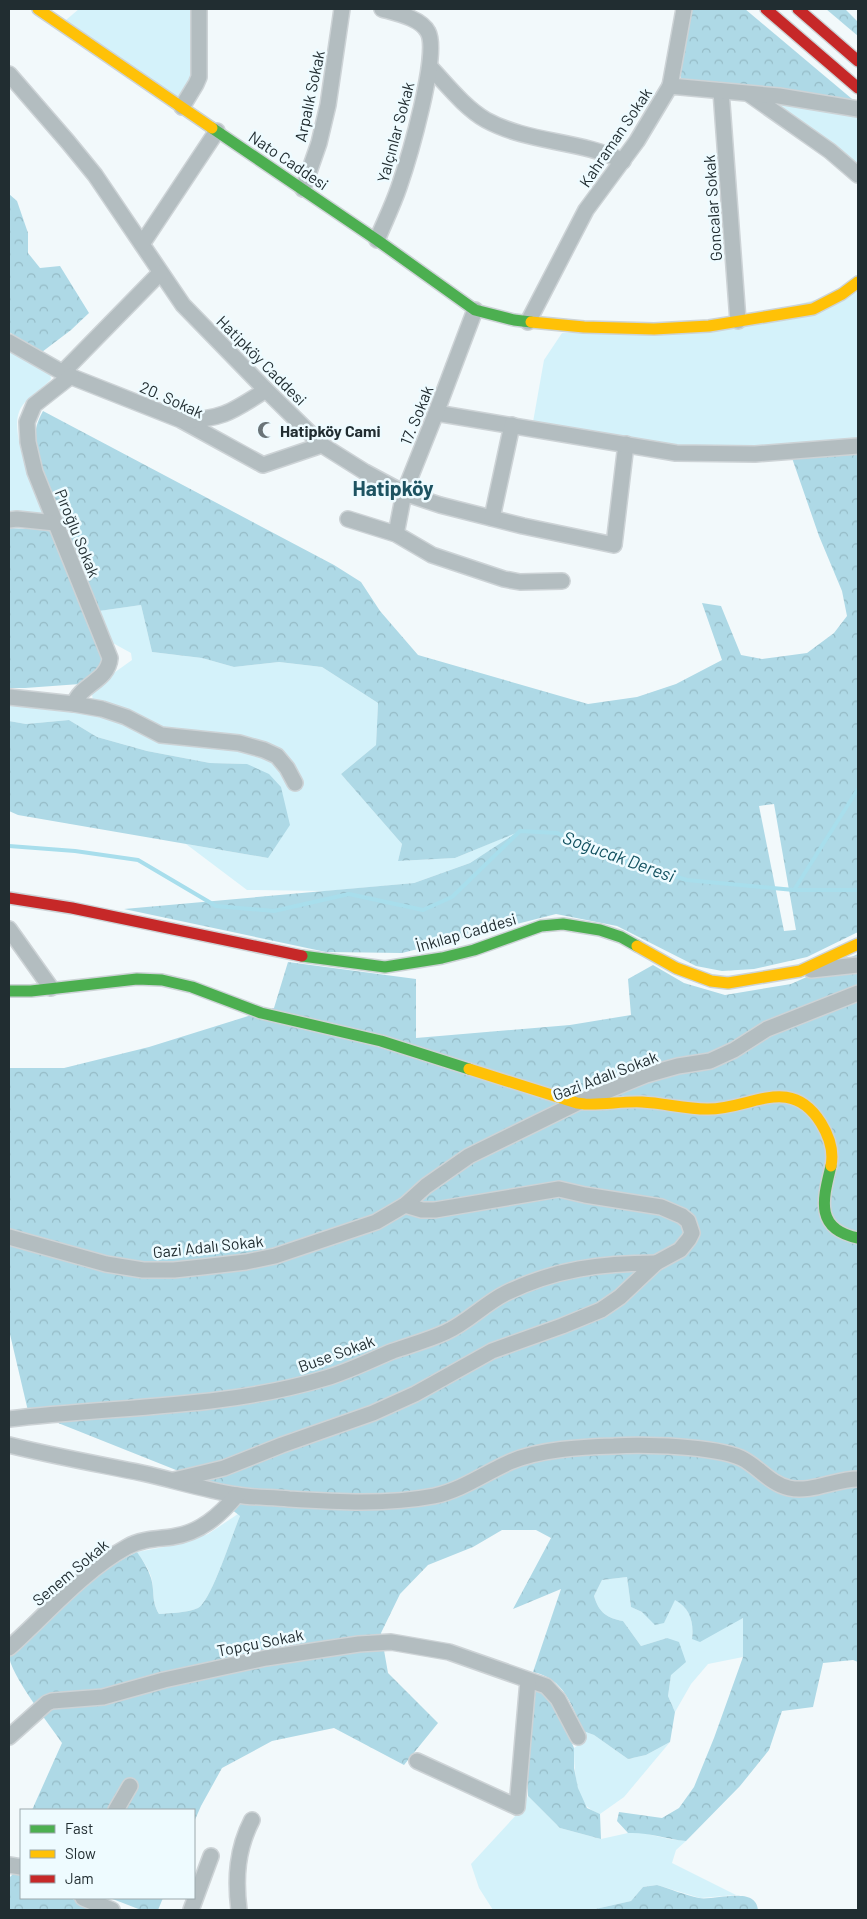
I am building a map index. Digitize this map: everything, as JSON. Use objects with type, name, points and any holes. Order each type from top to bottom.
[{"type":"main road","name":"Nato Caddesi","points":[[38,9],[303,189],[475,310],[528,322],[584,327],[654,329],[709,326],[812,309],[842,294],[858,282]]},
{"type":"main road","points":[[766,9],[858,88]]},
{"type":"main road","points":[[798,9],[858,60]]},
{"type":"main road","name":"İnkılap Caddesi","points":[[9,898],[72,908],[307,957],[386,967],[442,958],[474,950],[541,926],[563,924],[600,930],[621,937],[676,968],[711,981],[728,983],[800,971],[858,944]]},
{"type":"main road","points":[[9,991],[137,979],[162,980],[192,987],[261,1013],[381,1041],[577,1103],[603,1105],[640,1102],[703,1110],[718,1109],[777,1096],[787,1096],[799,1101],[811,1110],[822,1123],[829,1140],[832,1153],[823,1203],[828,1222],[836,1230],[858,1238]]},
{"type":"street","points":[[182,107],[199,77],[199,9]]},
{"type":"street","name":"Arpalık Sokak","points":[[303,189],[319,143],[328,105],[342,9]]},
{"type":"street","name":"Yalçınlar Sokak","points":[[377,240],[399,187],[424,98],[430,67],[432,41],[428,31],[421,24],[382,9]]},
{"type":"street","points":[[670,86],[684,9]]},
{"type":"street","points":[[430,67],[473,111],[496,125],[608,154],[622,161]]},
{"type":"street","name":"Hatipköy Caddesi","points":[[9,74],[95,175],[183,305],[322,445],[365,472],[404,492],[440,505],[614,545],[626,444]]},
{"type":"street","name":"Kahraman Sokak","points":[[528,322],[586,210],[637,141],[670,86],[779,96],[858,109]]},
{"type":"street","name":"Goncalar Sokak","points":[[721,91],[738,321]]},
{"type":"street","points":[[748,93],[830,151],[858,175]]},
{"type":"street","points":[[142,244],[217,131]]},
{"type":"street","name":"Pıroğlu Sokak","points":[[74,704],[81,691],[106,672],[110,658],[35,472],[28,442],[27,422],[30,412],[40,399],[67,374],[160,273]]},
{"type":"street","name":"17. Sokak","points":[[396,534],[404,492],[475,310]]},
{"type":"street","name":"20. Sokak","points":[[9,342],[67,374],[181,420],[263,465],[322,445]]},
{"type":"street","points":[[181,420],[216,418],[236,409],[266,390]]},
{"type":"street","points":[[436,413],[676,453],[755,454],[858,446]]},
{"type":"street","points":[[492,518],[512,425]]},
{"type":"street","points":[[348,518],[396,534],[432,555],[504,579],[520,582],[562,581]]},
{"type":"street","points":[[9,520],[55,522]]},
{"type":"street","points":[[9,697],[102,709],[161,735],[239,743],[264,750],[277,756],[296,783]]},
{"type":"street","points":[[9,929],[51,988]]},
{"type":"street","points":[[800,971],[858,965]]},
{"type":"street","name":"Gazi Adalı Sokak","points":[[9,1237],[106,1264],[143,1270],[174,1270],[246,1262],[275,1256],[363,1227],[405,1205],[426,1186],[469,1156],[577,1103],[646,1075],[678,1066],[710,1061],[734,1050],[767,1029],[858,993]]},
{"type":"street","points":[[174,1480],[224,1468],[397,1403],[492,1351],[555,1329],[600,1310],[620,1297],[656,1263],[680,1250],[689,1240],[692,1233],[688,1221],[682,1216],[662,1207],[559,1189],[435,1210],[422,1210],[405,1205]]},
{"type":"street","name":"Buse Sokak","points":[[9,1419],[68,1412],[214,1400],[307,1384],[347,1371],[390,1352],[445,1333],[506,1293],[568,1270],[595,1266],[656,1263]]},
{"type":"street","points":[[9,1445],[237,1495],[337,1502],[411,1499],[449,1492],[510,1462],[532,1455],[589,1448],[639,1445],[730,1454],[751,1464],[774,1482],[788,1488],[812,1488],[845,1480],[858,1480]]},
{"type":"street","name":"Senem Sokak","points":[[9,1648],[66,1594],[102,1564],[137,1543],[174,1536],[200,1528],[220,1514],[237,1495]]},
{"type":"street","name":"Topçu Sokak","points":[[9,1737],[47,1704],[58,1700],[97,1698],[164,1680],[266,1658],[375,1642],[410,1644],[448,1652],[546,1686],[553,1692],[578,1737]]},
{"type":"street","points":[[416,1762],[517,1807],[528,1681]]},
{"type":"street","points":[[117,1809],[130,1786]]},
{"type":"street","points":[[239,1910],[236,1877],[245,1834],[252,1820]]},
{"type":"street","points":[[191,1910],[211,1856]]},
{"type":"street","points":[[85,1899],[112,1910]]},
{"type":"shaded area","points":[[79,9],[192,9],[192,76],[179,98],[66,20]]},
{"type":"shaded area","points":[[773,101],[858,114],[858,167],[837,148]]},
{"type":"shaded area","points":[[858,289],[858,439],[738,448],[674,446],[533,422],[544,360],[562,333],[685,333]]},
{"type":"shaded area","points":[[9,348],[50,373],[51,379],[21,407],[17,422],[25,462],[44,513],[9,513]]},
{"type":"shaded area","points":[[141,605],[152,652],[202,658],[234,667],[279,662],[322,667],[378,703],[376,745],[341,774],[402,844],[398,861],[455,858],[520,831],[470,863],[414,883],[326,891],[247,890],[186,844],[268,858],[247,764],[210,763],[147,751],[97,737],[69,720],[26,724],[9,721],[9,705],[58,711],[90,712],[120,721],[147,737],[228,747],[286,758],[174,733],[93,701],[92,694],[104,680],[132,660],[131,653],[111,642],[99,611]]},
{"type":"shaded area","points":[[238,1514],[240,1516],[221,1566],[203,1603],[198,1608],[189,1611],[159,1614],[154,1601],[151,1576],[137,1552],[175,1545],[208,1534]]},
{"type":"shaded area","points":[[627,1577],[631,1607],[664,1622],[675,1599],[690,1616],[692,1639],[743,1618],[743,1657],[708,1664],[691,1684],[675,1712],[668,1696],[671,1675],[667,1638],[641,1646],[623,1621],[604,1614],[596,1602],[594,1596],[602,1580]]},
{"type":"shaded area","points":[[583,1731],[594,1735],[628,1759],[646,1755],[670,1742],[624,1797],[600,1814],[591,1810],[584,1803],[576,1780],[574,1748],[583,1742]]},
{"type":"shaded area","points":[[528,1796],[560,1828],[601,1839],[628,1833],[643,1833],[686,1841],[676,1850],[672,1863],[736,1895],[700,1898],[657,1885],[643,1887],[631,1901],[591,1910],[493,1910],[479,1888],[471,1864],[518,1813]]},
{"type":"green space","points":[[690,9],[745,9],[858,104],[683,83],[681,71]]},
{"type":"green space","points":[[826,9],[845,9],[858,22],[858,36]]},
{"type":"green space","points":[[9,194],[17,201],[28,233],[28,253],[40,268],[60,266],[89,313],[71,330],[42,352],[9,332]]},
{"type":"green space","points":[[43,411],[334,565],[361,582],[380,611],[418,655],[588,704],[637,697],[676,684],[722,660],[702,603],[721,606],[741,655],[762,659],[807,653],[834,633],[847,616],[842,591],[819,536],[792,458],[858,451],[858,932],[807,957],[754,969],[722,971],[696,966],[617,926],[556,914],[402,953],[326,952],[124,909],[414,883],[470,863],[516,833],[455,858],[398,861],[402,844],[341,774],[376,745],[378,703],[322,667],[279,662],[234,667],[202,658],[152,652],[141,605],[99,611],[39,461],[35,436]],"holes":[[[774,804],[796,930],[784,931],[759,806]]]},
{"type":"green space","points":[[9,528],[50,530],[102,654],[101,665],[80,684],[9,688]]},
{"type":"green space","points":[[69,720],[97,737],[147,751],[210,763],[247,764],[269,774],[281,787],[290,825],[268,858],[18,815],[9,811],[9,721],[26,724]]},
{"type":"green space","points":[[858,954],[858,1662],[853,1660],[823,1663],[813,1707],[782,1711],[769,1750],[740,1786],[686,1841],[628,1833],[617,1821],[619,1812],[662,1818],[679,1808],[694,1787],[743,1657],[743,1618],[700,1642],[692,1639],[690,1616],[680,1603],[675,1600],[664,1623],[655,1625],[642,1612],[631,1607],[627,1577],[602,1580],[594,1596],[598,1607],[604,1614],[623,1621],[641,1646],[667,1638],[679,1642],[686,1662],[671,1675],[668,1696],[675,1712],[670,1742],[646,1755],[628,1759],[594,1735],[583,1731],[566,1694],[544,1675],[533,1672],[561,1589],[513,1609],[551,1538],[536,1530],[502,1530],[473,1547],[428,1565],[400,1594],[381,1633],[388,1673],[438,1723],[404,1765],[334,1728],[272,1741],[222,1768],[195,1820],[195,1809],[32,1809],[62,1743],[23,1686],[9,1655],[54,1612],[86,1585],[137,1552],[151,1578],[155,1604],[159,1614],[184,1612],[198,1608],[203,1603],[215,1580],[240,1516],[186,1474],[28,1411],[9,1330],[9,1068],[64,1068],[149,1047],[274,1008],[288,962],[416,979],[416,1038],[570,1025],[631,1015],[628,979],[653,965],[684,983],[725,995],[791,984]]},
{"type":"green space","points":[[543,1690],[558,1711],[574,1748],[574,1768],[578,1788],[587,1808],[600,1814],[601,1839],[560,1828],[528,1796],[527,1774],[534,1691]]},
{"type":"green space","points":[[14,1873],[20,1875],[20,1899],[72,1899],[99,1910],[9,1910],[9,1878]]},
{"type":"green space","points":[[657,1885],[699,1898],[742,1896],[756,1902],[758,1910],[591,1910],[631,1901],[643,1887]]},
{"type":"green space","points":[[113,1899],[163,1899],[158,1910],[141,1910]]},
{"type":"waterway","points":[[794,890],[858,789]]},
{"type":"waterway","name":"Soğucak Deresi","points":[[9,846],[75,851],[138,860],[216,906],[274,911],[349,894],[423,910],[452,897],[520,831],[557,833],[614,858],[687,880],[794,890],[858,890]]},
{"type":"traffic: fast","points":[[212,128],[377,240],[475,310],[514,320],[531,322]]},
{"type":"traffic: fast","points":[[302,956],[385,967],[442,958],[474,950],[541,926],[563,924],[600,930],[621,937],[637,946]]},
{"type":"traffic: fast","points":[[9,991],[31,991],[137,979],[162,980],[192,987],[261,1013],[381,1041],[469,1069]]},
{"type":"traffic: fast","points":[[831,1166],[824,1201],[828,1220],[834,1228],[844,1234],[858,1238]]},
{"type":"traffic: slow","points":[[38,9],[212,128]]},
{"type":"traffic: slow","points":[[531,322],[584,327],[654,329],[709,326],[813,309],[842,294],[858,282]]},
{"type":"traffic: slow","points":[[637,946],[676,968],[711,981],[728,983],[800,971],[858,944]]},
{"type":"traffic: slow","points":[[469,1069],[585,1104],[642,1102],[707,1109],[723,1108],[769,1098],[783,1097],[796,1100],[809,1108],[824,1128],[831,1149],[831,1166]]},
{"type":"traffic: jam","points":[[766,9],[858,88]]},
{"type":"traffic: jam","points":[[798,9],[858,61]]},
{"type":"traffic: jam","points":[[9,898],[72,908],[302,956]]},
{"type":"place","name":"Hatipköy Cami","points":[[266,430]]},
{"type":"district","name":"Hatipköy","points":[[393,487]]}]
